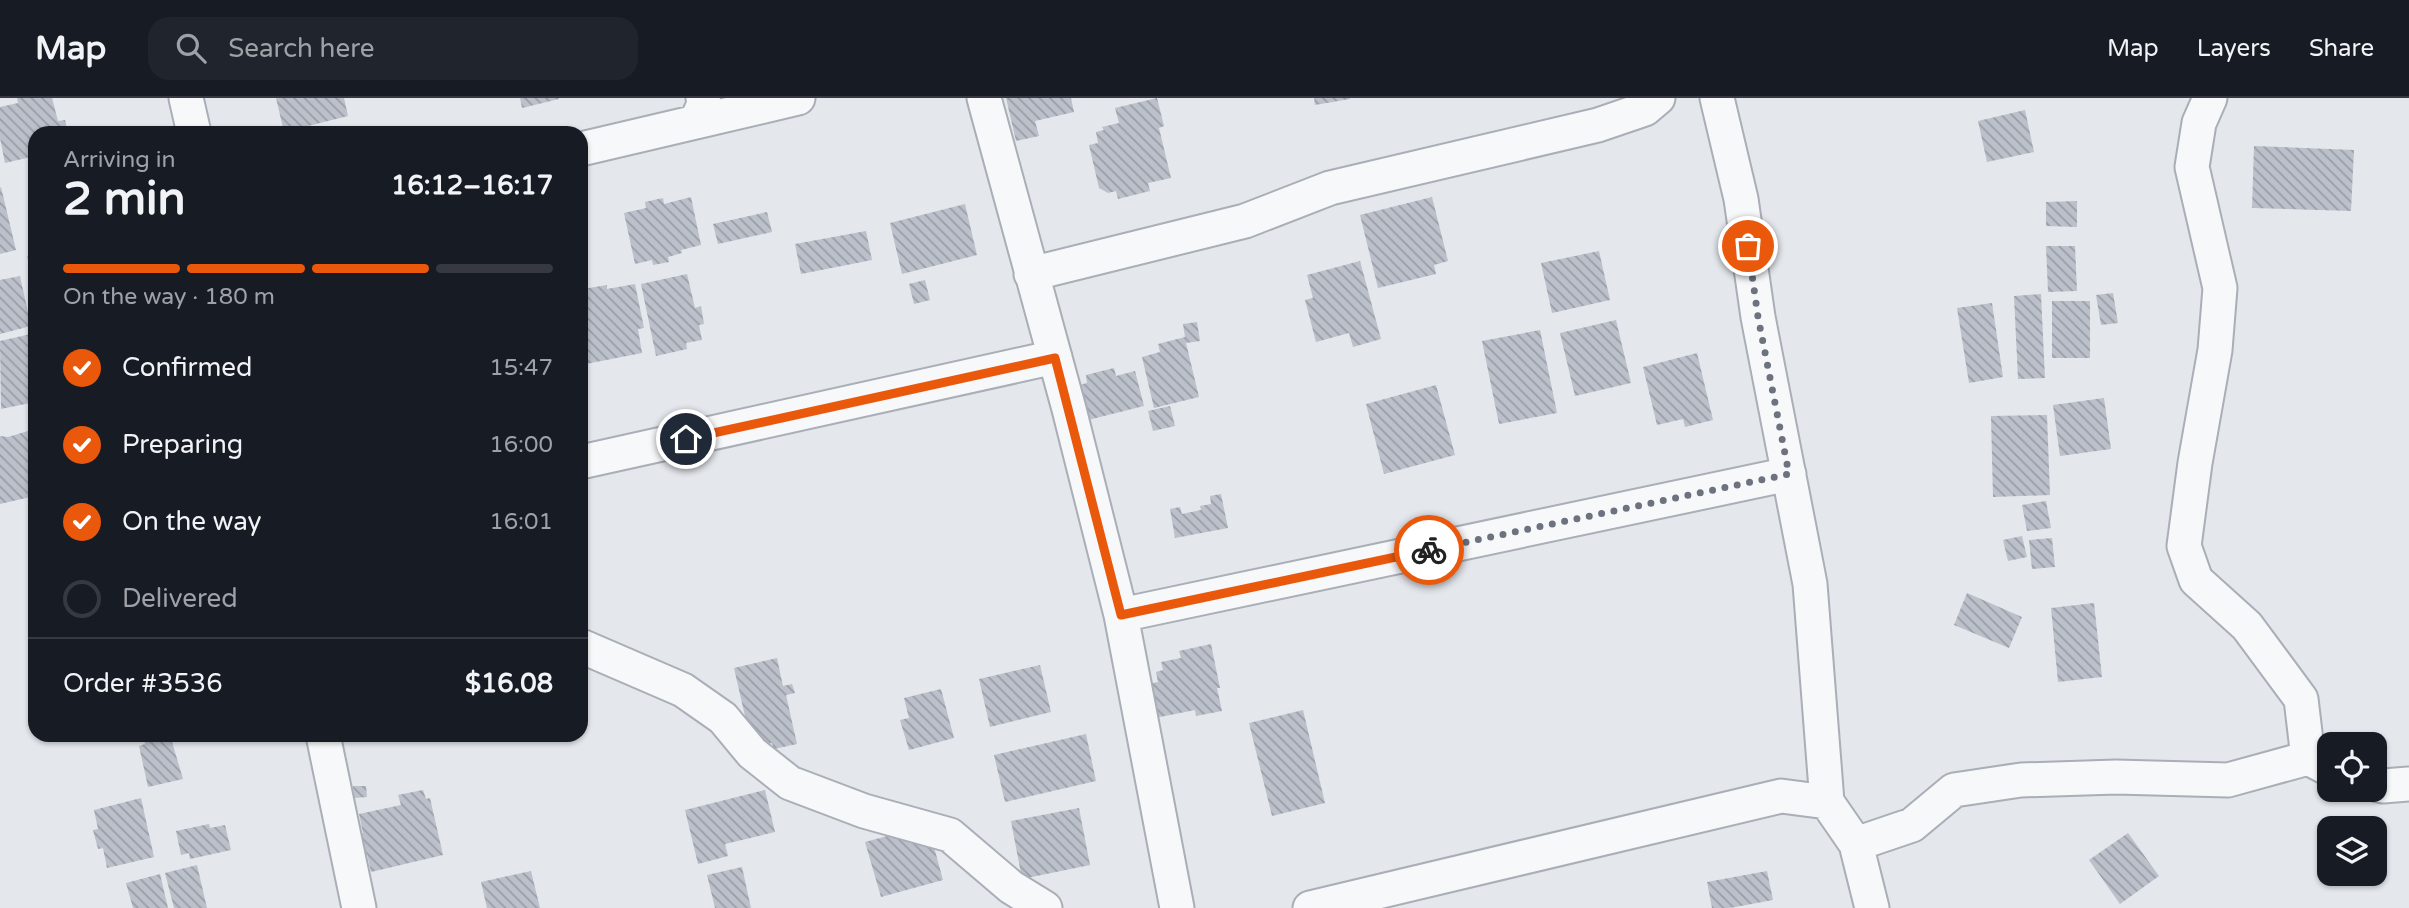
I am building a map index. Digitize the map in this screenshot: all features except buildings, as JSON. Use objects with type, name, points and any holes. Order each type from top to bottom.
[{"type":"street","points":[[186,98],[192,126]]},
{"type":"street","points":[[588,147],[699,110],[798,98]]},
{"type":"street","points":[[984,98],[1121,615],[1177,908]]},
{"type":"street","points":[[1031,274],[1245,221],[1330,188],[1598,125],[1645,109],[1658,98]]},
{"type":"street","points":[[1717,98],[1741,199],[1758,317],[1810,584],[1827,802],[1856,844],[1872,908]]},
{"type":"street","points":[[2210,98],[2199,122],[2192,167],[2220,288],[2216,350],[2195,463],[2184,546],[2196,580],[2247,626],[2301,699],[2317,757]]},
{"type":"street","points":[[588,460],[1055,358]]},
{"type":"street","points":[[1121,615],[1789,474]]},
{"type":"street","points":[[588,649],[683,690],[723,718],[752,753],[790,783],[864,811],[950,835],[1011,887],[1045,908]]},
{"type":"street","points":[[324,742],[359,908]]},
{"type":"street","points":[[1856,844],[1912,825],[1954,790],[2021,780],[2116,777],[2228,780],[2317,764]]},
{"type":"street","points":[[2387,786],[2409,783]]},
{"type":"street","points":[[1311,908],[1781,796],[1827,802]]},
{"type":"way so far","points":[[1429,550],[1789,474],[1758,317],[1748,246]]},
{"type":"route","points":[[686,439],[1055,358],[1121,615],[1429,550]]}]
